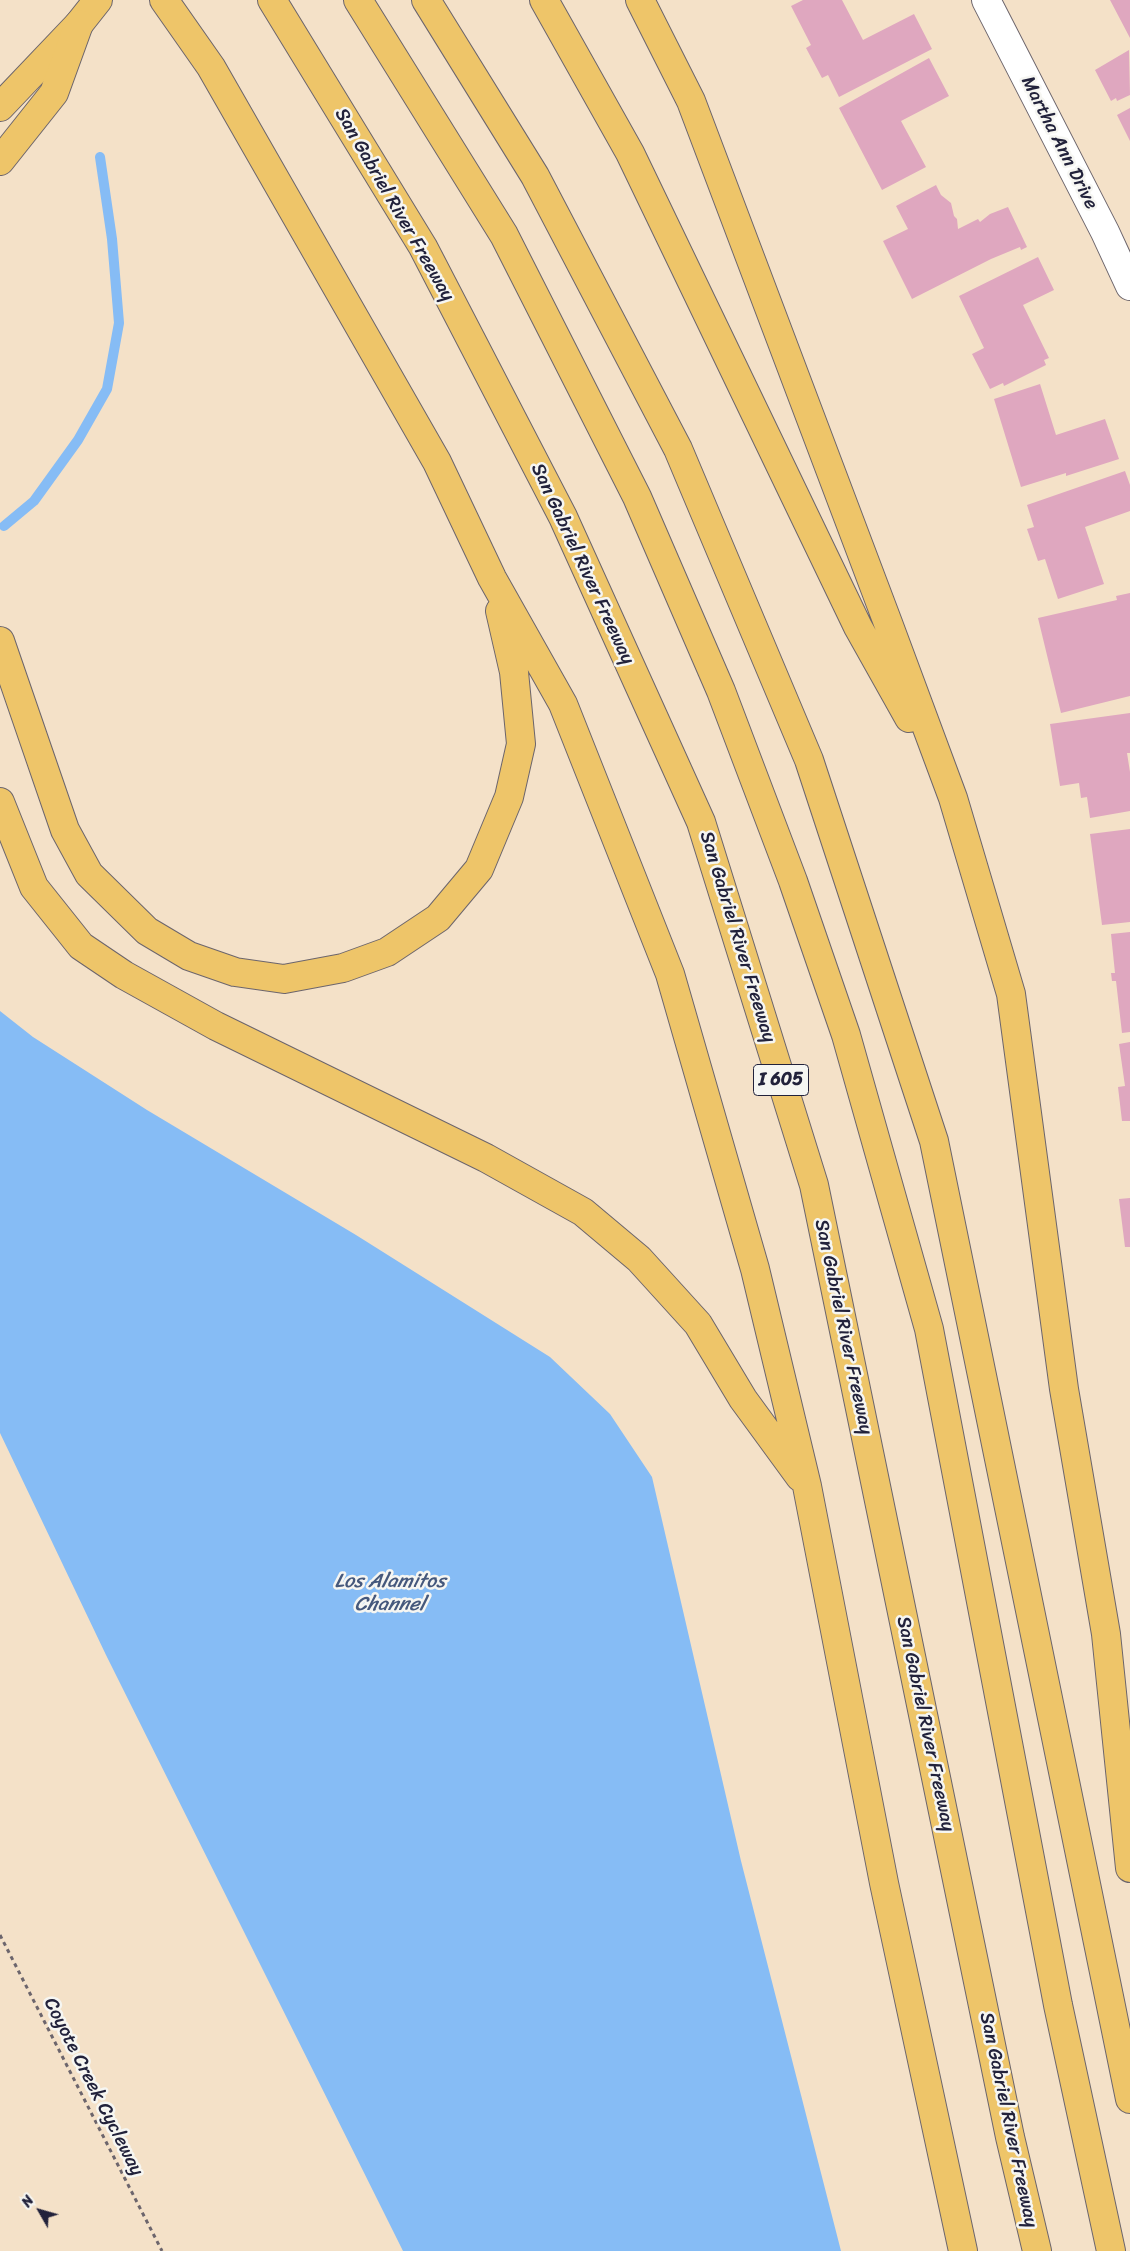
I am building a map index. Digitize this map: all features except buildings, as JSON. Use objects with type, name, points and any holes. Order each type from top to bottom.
[{"type":"main road","points":[[0,107],[79,24],[98,0]]},
{"type":"main road","points":[[164,0],[211,67],[437,462],[492,578],[563,704],[670,974],[752,1259],[807,1486],[884,1883],[963,2251]]},
{"type":"main road","name":"San Gabriel River Freeway","points":[[272,0],[423,247],[562,517],[701,822],[814,1185],[1010,2137],[1037,2251]]},
{"type":"main road","points":[[358,0],[504,235],[637,496],[721,691],[793,881],[846,1035],[928,1329],[1058,2006],[1111,2251]]},
{"type":"main road","points":[[426,0],[536,176],[678,449],[809,760],[934,1140],[1130,2099]]},
{"type":"main road","points":[[544,0],[630,153],[858,627],[953,798]]},
{"type":"main road","points":[[640,0],[691,101],[953,798],[1011,994],[1064,1389],[1106,1634],[1130,1868]]},
{"type":"main road","points":[[0,160],[54,94],[79,24]]},
{"type":"main road","points":[[0,641],[65,830],[89,874],[147,931],[189,956],[235,972],[284,979],[343,968],[387,952],[438,918],[479,869],[509,798],[521,744],[514,672],[492,578]]},
{"type":"main road","points":[[0,802],[34,887],[81,946],[124,975],[216,1026],[486,1158],[584,1212],[639,1259],[698,1324],[743,1399],[807,1486]]},
{"type":"street","name":"Martha Ann Drive","points":[[986,0],[1096,215],[1130,286]]},
{"type":"path","name":"Coyote Creek Cycleway","points":[[0,1934],[162,2251]]},
{"type":"water","name":"Los Alamitos Channel","points":[[0,1011],[33,1037],[147,1110],[356,1235],[550,1357],[610,1414],[652,1477],[741,1861],[841,2251],[403,2251],[106,1655],[0,1433]]},
{"type":"waterway","points":[[4,526],[34,501],[78,440],[107,389],[119,323],[112,239],[100,157]]}]
